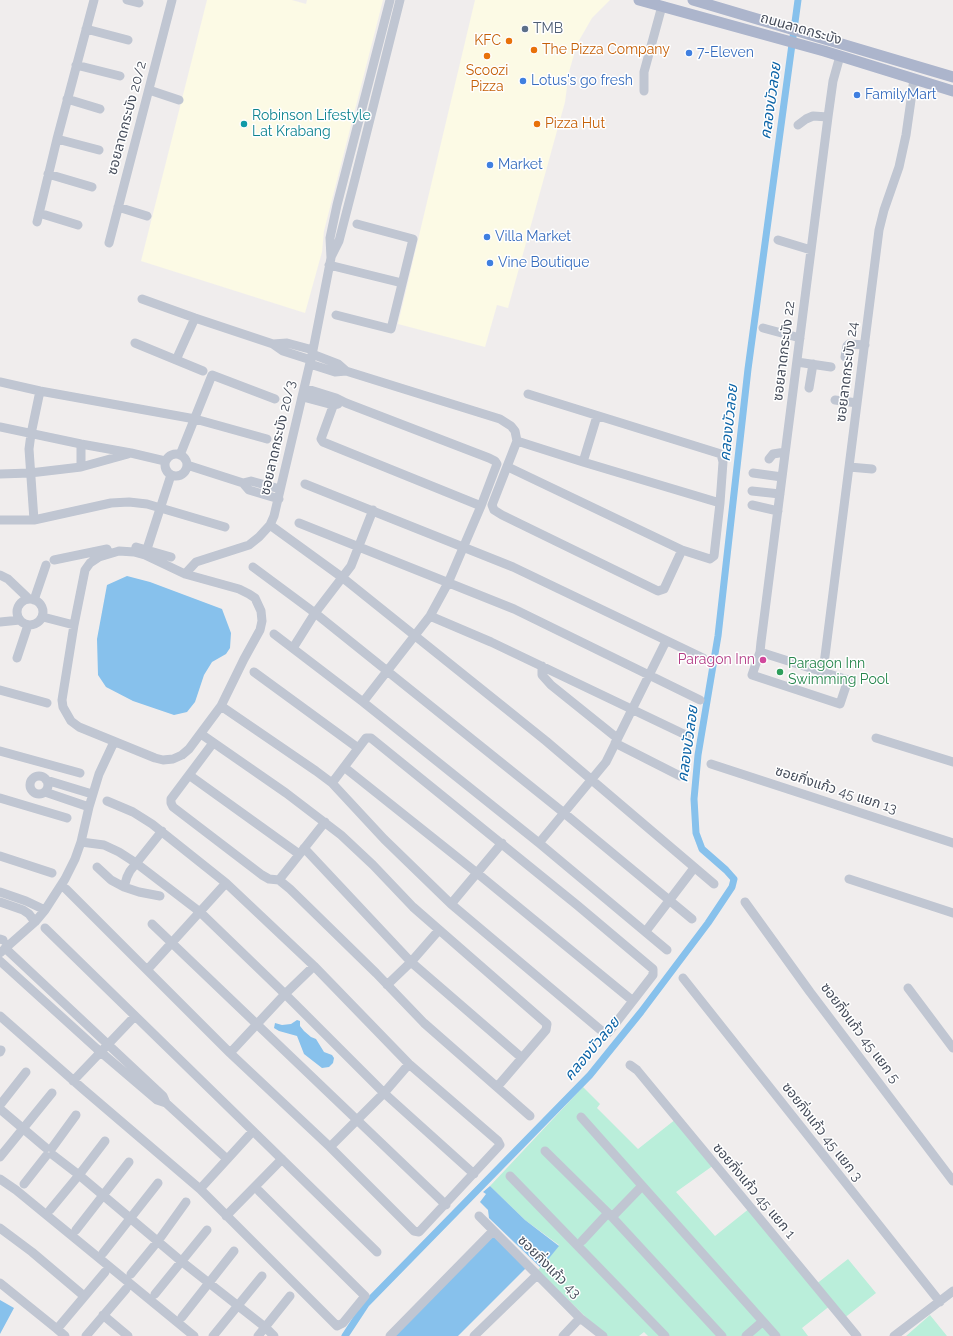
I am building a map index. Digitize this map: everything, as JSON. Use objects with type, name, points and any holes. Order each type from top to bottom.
[{"type":"main road","name":"ถนนลาดกระบัง","points":[[639,0],[766,34],[953,91]]},
{"type":"main road","name":"ถนนลาดกระบัง","points":[[693,0],[709,2],[768,22],[953,77]]},
{"type":"street","points":[[78,225],[38,217],[67,99],[94,0]]},
{"type":"street","points":[[127,0],[139,3]]},
{"type":"street","name":"ซอยลาดกระบัง 20/2","points":[[109,243],[172,0]]},
{"type":"street","name":"ซอยลาดกระบัง 20/3","points":[[185,574],[196,562],[249,545],[270,525],[274,516],[312,357],[330,261],[330,238],[344,176],[370,74],[392,7],[400,0]]},
{"type":"street","points":[[644,92],[644,72],[662,6]]},
{"type":"street","name":"ซอยลาดกระบัง 20/3","points":[[330,261],[338,241],[355,180],[381,76],[392,7]]},
{"type":"street","points":[[86,29],[128,40]]},
{"type":"street","name":"ซอยลาดกระบัง 22","points":[[823,672],[848,680],[840,704],[752,676],[760,652],[828,117],[833,81],[840,56]]},
{"type":"street","points":[[76,65],[120,76]]},
{"type":"street","points":[[370,74],[381,76]]},
{"type":"street","name":"ซอยลาดกระบัง 24","points":[[823,672],[856,403],[881,218],[900,167],[914,79]]},
{"type":"street","points":[[149,90],[179,100]]},
{"type":"street","points":[[67,99],[100,110]]},
{"type":"street","points":[[798,125],[813,116],[828,117]]},
{"type":"street","points":[[57,139],[99,150]]},
{"type":"street","points":[[48,174],[92,187]]},
{"type":"street","points":[[344,176],[355,180]]},
{"type":"street","points":[[337,205],[347,207]]},
{"type":"street","points":[[118,207],[147,216]]},
{"type":"street","points":[[336,315],[391,329],[413,239],[357,224]]},
{"type":"street","points":[[778,240],[811,250]]},
{"type":"street","points":[[330,261],[402,283]]},
{"type":"street","points":[[142,299],[273,344],[283,351],[312,357],[335,372],[346,371],[500,419],[511,426],[515,431],[518,441],[492,508],[496,512],[658,591],[664,589],[682,550]]},
{"type":"street","points":[[176,360],[195,318]]},
{"type":"street","points":[[763,328],[800,338]]},
{"type":"street","points":[[135,343],[203,371]]},
{"type":"street","points":[[845,357],[847,346],[849,344],[865,345]]},
{"type":"street","points":[[797,362],[832,367]]},
{"type":"street","points":[[809,388],[813,364]]},
{"type":"street","points":[[180,455],[212,375],[275,399]]},
{"type":"street","points":[[0,382],[40,391],[195,419],[268,439]]},
{"type":"street","points":[[34,520],[29,449],[30,434],[40,391]]},
{"type":"street","points":[[304,392],[346,403],[401,424],[495,461],[497,466],[448,583],[430,616],[363,702]]},
{"type":"street","points":[[508,467],[682,550],[713,558],[720,503],[723,462],[721,454],[528,394]]},
{"type":"street","points":[[835,400],[856,403]]},
{"type":"street","points":[[334,401],[322,435],[323,442],[481,506]]},
{"type":"street","points":[[583,462],[596,416]]},
{"type":"street","points":[[0,427],[165,461]]},
{"type":"street","points":[[518,441],[720,503]]},
{"type":"street","points":[[81,444],[81,467]]},
{"type":"street","points":[[769,458],[775,452],[785,452]]},
{"type":"street","points":[[0,474],[30,473],[81,467],[131,453]]},
{"type":"street","points":[[173,454],[180,455],[185,459],[187,465],[184,473],[180,476],[171,475],[165,470],[165,461],[173,454]]},
{"type":"street","points":[[187,465],[243,483],[251,481],[280,489]]},
{"type":"street","points":[[849,467],[872,469]]},
{"type":"street","points":[[753,473],[782,478]]},
{"type":"street","points":[[147,549],[171,475]]},
{"type":"street","points":[[243,483],[248,490],[278,499]]},
{"type":"street","points":[[305,484],[512,567],[703,658]]},
{"type":"street","points":[[752,491],[780,494]]},
{"type":"street","points":[[0,520],[34,520],[111,503],[129,502],[147,504],[225,527]]},
{"type":"street","points":[[752,505],[778,511]]},
{"type":"street","points":[[293,648],[315,614],[351,566],[373,510]]},
{"type":"street","points":[[299,523],[514,609],[700,700]]},
{"type":"street","points":[[270,525],[343,578],[546,741],[714,884]]},
{"type":"street","points":[[31,600],[50,562],[121,546],[134,546],[171,557]]},
{"type":"street","points":[[119,551],[134,552],[145,555],[185,574],[239,589],[254,598],[261,611],[262,621],[260,630],[221,706],[201,734],[182,755],[173,759],[163,760],[114,742],[79,727],[71,721],[63,707],[62,700],[74,625],[85,570],[90,563],[99,557],[119,551]]},
{"type":"street","points":[[252,567],[315,614],[564,813],[692,919]]},
{"type":"street","points":[[0,575],[14,584],[31,600],[41,604],[44,612],[38,623],[31,625],[24,623],[0,622]]},
{"type":"street","points":[[17,658],[24,623],[17,612],[18,607],[24,601],[31,600]]},
{"type":"street","points":[[43,616],[74,625]]},
{"type":"street","points":[[430,616],[475,634],[690,737]]},
{"type":"street","points":[[274,634],[363,702],[539,843],[667,950]]},
{"type":"street","points":[[539,843],[606,762],[666,640]]},
{"type":"street","points":[[760,652],[823,672]]},
{"type":"street","points":[[542,666],[542,675],[616,741],[680,776]]},
{"type":"street","points":[[254,672],[358,748]]},
{"type":"street","points":[[0,690],[46,703]]},
{"type":"street","points":[[221,706],[332,783],[384,839],[451,904],[603,1032],[608,1033],[654,975],[654,969],[372,738],[366,738],[332,783]]},
{"type":"street","points":[[201,734],[286,792],[325,822],[358,850],[414,907],[439,930],[547,1024],[546,1030],[497,1087]]},
{"type":"street","points":[[876,738],[953,762]]},
{"type":"street","points":[[114,742],[99,774],[92,794],[76,859],[45,910],[35,922],[2,945],[163,1096],[166,1103]]},
{"type":"street","points":[[213,743],[171,799],[173,807],[262,875],[269,879],[278,880],[290,889],[376,973],[424,1023],[530,1116]]},
{"type":"street","points":[[0,751],[80,774]]},
{"type":"street","points":[[33,808],[41,793],[48,786],[43,778],[46,764]]},
{"type":"street","name":"ซอยกิ่งแก้ว 45 แยก 13","points":[[711,764],[953,843]]},
{"type":"street","points":[[344,766],[633,1001]]},
{"type":"street","points":[[189,774],[302,851],[411,962],[522,1058]]},
{"type":"street","points":[[88,807],[31,790],[30,783],[34,778],[43,778],[92,794]]},
{"type":"street","points":[[0,798],[67,818]]},
{"type":"street","points":[[66,890],[230,1053],[330,1147],[417,1232],[419,1232],[446,1205],[499,1146],[500,1144],[409,1064],[314,966],[226,883],[162,831],[134,812],[106,801]]},
{"type":"street","points":[[278,880],[325,822]]},
{"type":"street","points":[[124,887],[127,877],[136,863],[162,831]]},
{"type":"street","points":[[81,842],[104,845],[136,863],[200,912],[285,994],[384,1094],[474,1174]]},
{"type":"street","points":[[451,904],[502,843]]},
{"type":"street","points":[[0,856],[52,873]]},
{"type":"street","points":[[97,867],[111,880],[124,887],[139,892],[160,896]]},
{"type":"street","points":[[646,931],[694,868]]},
{"type":"street","points":[[848,879],[953,913]]},
{"type":"street","points":[[147,970],[226,883]]},
{"type":"street","points":[[0,892],[26,901],[45,910]]},
{"type":"street","points":[[0,902],[23,910],[29,914],[35,922]]},
{"type":"street","name":"ซอยกิ่งแก้ว 45 แยก 5","points":[[745,902],[810,992],[953,1181]]},
{"type":"street","points":[[152,924],[446,1205]]},
{"type":"street","points":[[45,928],[377,1252]]},
{"type":"street","points":[[386,984],[411,962],[439,930]]},
{"type":"street","points":[[0,961],[101,1052],[157,1100],[166,1103],[227,1159]]},
{"type":"street","points":[[230,1053],[285,994],[314,966]]},
{"type":"street","name":"ซอยกิ่งแก้ว 45 แยก 3","points":[[683,978],[940,1302]]},
{"type":"street","points":[[908,988],[953,1048]]},
{"type":"street","points":[[0,1016],[73,1081],[200,1188],[226,1216],[337,1326],[343,1323],[365,1296],[259,1191]]},
{"type":"street","points":[[73,1081],[135,1016]]},
{"type":"street","points":[[330,1147],[384,1094],[409,1064]]},
{"type":"street","name":"ซอยกิ่งแก้ว 45 แยก 1","points":[[630,1065],[637,1070],[857,1336]]},
{"type":"street","points":[[0,1105],[26,1072]]},
{"type":"street","points":[[0,1157],[52,1093]]},
{"type":"street","points":[[0,1109],[49,1152],[79,1175],[181,1261],[265,1327],[274,1336]]},
{"type":"street","points":[[24,1184],[76,1115]]},
{"type":"street","points":[[581,1116],[776,1336]]},
{"type":"street","points":[[200,1188],[253,1131]]},
{"type":"street","points":[[50,1210],[105,1141]]},
{"type":"street","points":[[545,1151],[610,1215],[722,1336]]},
{"type":"street","points":[[226,1216],[282,1159]]},
{"type":"street","points":[[76,1230],[129,1162]]},
{"type":"street","points":[[510,1176],[665,1336]]},
{"type":"street","points":[[0,1179],[16,1190],[194,1336]]},
{"type":"street","points":[[103,1253],[158,1183]]},
{"type":"street","points":[[582,1241],[642,1186]]},
{"type":"street","points":[[131,1274],[158,1241],[186,1202]]},
{"type":"street","name":"ซอยกิ่งแก้ว 43","points":[[478,1216],[580,1318],[603,1336]]},
{"type":"street","points":[[0,1228],[32,1252],[84,1296]]},
{"type":"street","points":[[155,1294],[207,1230]]},
{"type":"street","points":[[390,1336],[493,1231]]},
{"type":"street","points":[[182,1317],[210,1284],[234,1251]]},
{"type":"street","points":[[57,1330],[105,1272]]},
{"type":"street","points":[[474,1336],[537,1275]]},
{"type":"street","points":[[213,1336],[262,1276]]},
{"type":"street","points":[[0,1284],[65,1336]]},
{"type":"street","points":[[86,1336],[126,1288]]},
{"type":"street","points":[[894,1336],[953,1291]]},
{"type":"street","points":[[258,1336],[290,1296]]},
{"type":"street","points":[[103,1315],[128,1336]]},
{"type":"street","points":[[563,1336],[580,1318]]},
{"type":"street","points":[[746,1336],[762,1322]]},
{"type":"shaded area","points":[[207,0],[292,0],[306,4],[307,0],[383,0],[324,231],[322,252],[305,313],[141,261]]},
{"type":"shaded area","points":[[475,0],[610,0],[592,18],[577,44],[569,72],[565,102],[508,308],[497,305],[485,347],[398,324]]},
{"type":"green space","points":[[583,1087],[600,1104],[597,1108],[638,1149],[676,1119],[714,1165],[676,1192],[715,1236],[750,1208],[815,1285],[848,1259],[876,1293],[843,1319],[831,1305],[802,1328],[808,1336],[648,1336],[644,1332],[639,1336],[605,1336],[538,1270],[559,1245],[525,1220],[490,1186]]},
{"type":"green space","points":[[930,1315],[947,1336],[906,1336]]},
{"type":"water","points":[[127,576],[150,582],[222,609],[231,633],[230,648],[226,654],[212,662],[204,675],[195,702],[187,712],[174,715],[133,701],[106,687],[98,675],[97,639],[107,585]]},
{"type":"water","points":[[297,1020],[300,1021],[300,1026],[304,1031],[316,1039],[324,1052],[332,1055],[334,1058],[333,1063],[329,1067],[322,1068],[304,1054],[297,1036],[274,1028],[275,1023],[282,1025],[291,1024]]},
{"type":"water","points":[[490,1186],[525,1220],[559,1246],[541,1268],[489,1218],[488,1210],[480,1202],[486,1194],[483,1192]]},
{"type":"water","points":[[492,1235],[526,1268],[458,1336],[392,1336]]},
{"type":"water","points":[[0,1300],[14,1308],[0,1334]]},
{"type":"waterway","name":"คลองบัวลอย","points":[[345,1336],[366,1304],[590,1075],[641,1012],[708,923],[732,887],[734,879],[702,849],[696,833],[694,799],[698,755],[718,636],[748,369],[798,0]]},
{"type":"place","name":"TMB","points":[[525,29]]},
{"type":"place","name":"KFC","points":[[509,41]]},
{"type":"place","name":"The Pizza Company","points":[[534,50]]},
{"type":"place","name":"7-Eleven","points":[[689,53]]},
{"type":"place","name":"Scoozi Pizza","points":[[487,56]]},
{"type":"place","name":"Lotus's go fresh","points":[[523,81]]},
{"type":"place","name":"FamilyMart","points":[[857,95]]},
{"type":"place","name":"Robinson Lifestyle Lat Krabang","points":[[244,124]]},
{"type":"place","name":"Pizza Hut","points":[[537,124]]},
{"type":"place","name":"Market","points":[[490,165]]},
{"type":"place","name":"Villa Market","points":[[487,237]]},
{"type":"place","name":"Vine Boutique","points":[[490,263]]},
{"type":"place","name":"Paragon Inn","points":[[763,660]]},
{"type":"place","name":"Paragon Inn Swimming Pool","points":[[780,672]]}]
